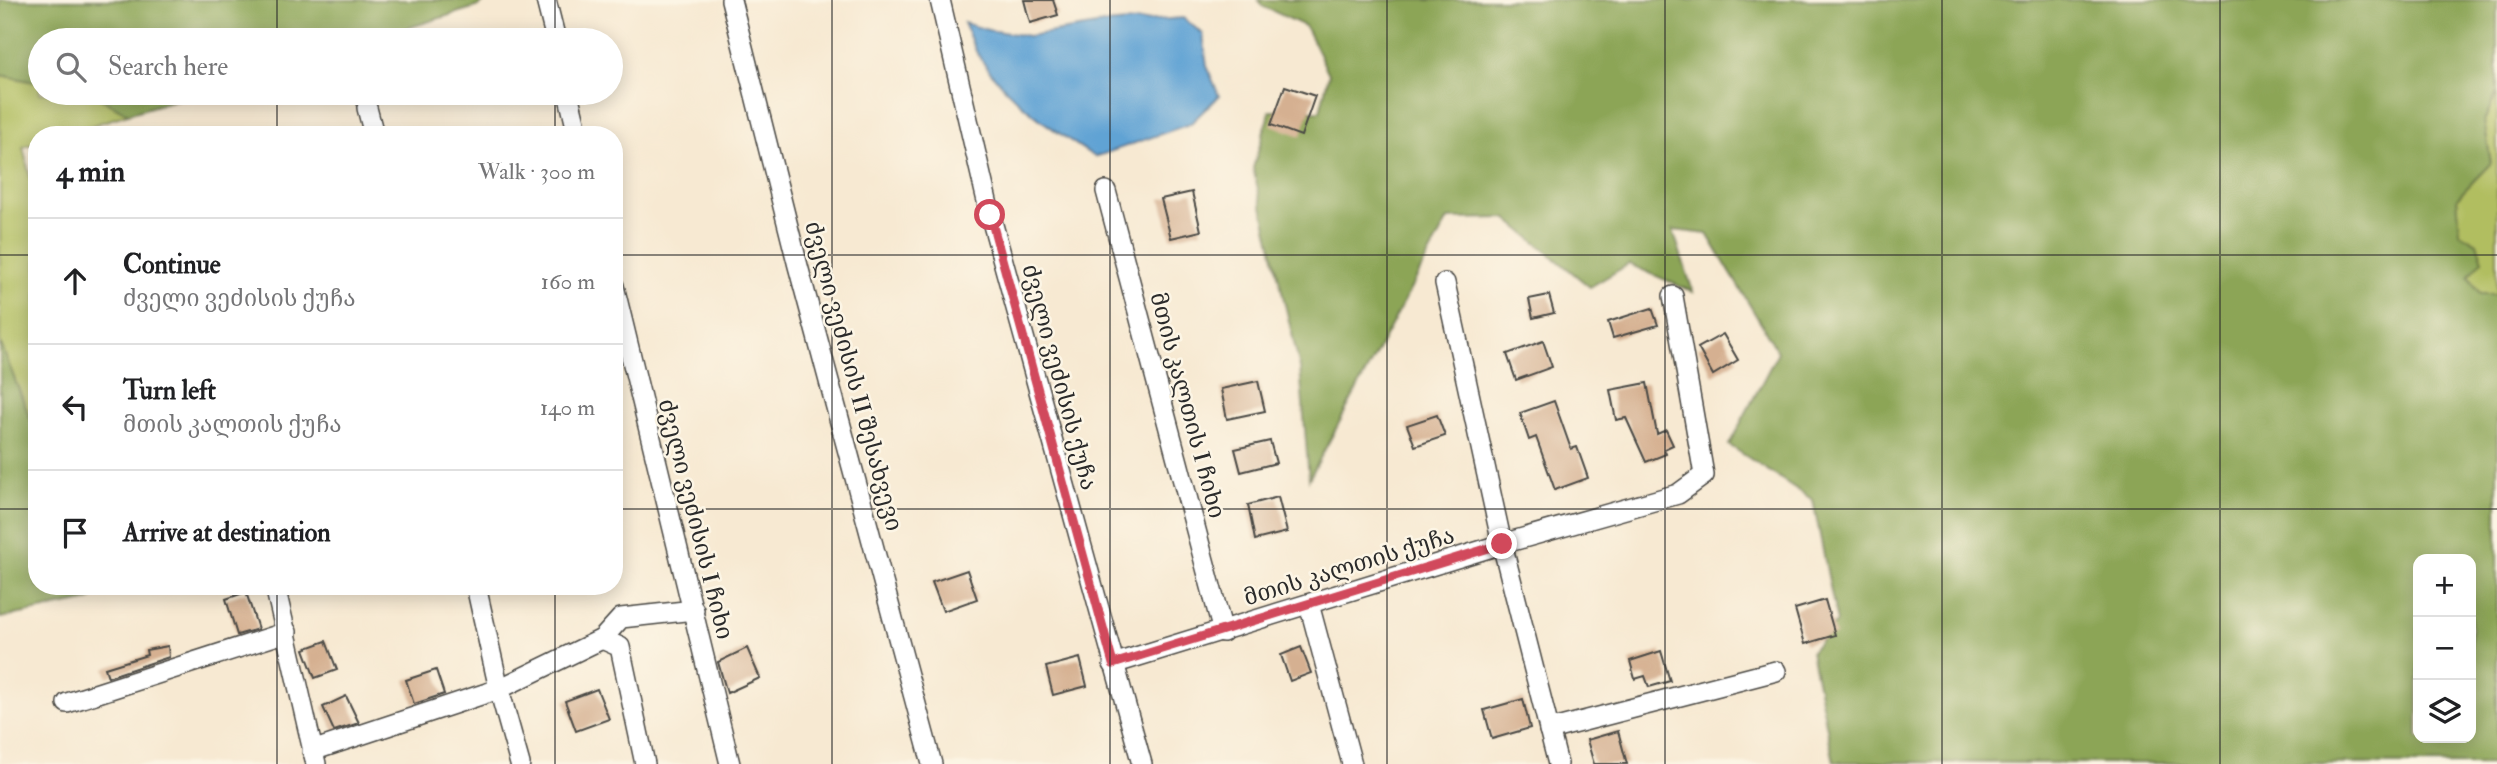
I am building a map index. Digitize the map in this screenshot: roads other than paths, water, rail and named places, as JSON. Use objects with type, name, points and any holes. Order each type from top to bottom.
[{"type":"street","points":[[546,0],[553,28]]},
{"type":"street","name":"ძველი ვეძისის II შესახვევი","points":[[731,0],[802,279],[932,764]]},
{"type":"street","name":"ძველი ვეძისის ქუჩა","points":[[940,0],[990,215],[1142,764]]},
{"type":"street","points":[[571,105],[576,126]]},
{"type":"street","points":[[368,108],[372,126]]},
{"type":"street","name":"მთის კალთის I ჩიხი","points":[[1107,191],[1223,632]]},
{"type":"street","points":[[1445,283],[1502,544],[1558,764]]},
{"type":"street","name":"მთის კალთის ქუჩა","points":[[1113,664],[1502,544],[1678,494],[1704,475],[1673,296]]},
{"type":"street","name":"ძველი ვეძისის I ჩიხი","points":[[623,322],[730,764]]},
{"type":"street","points":[[277,595],[314,757],[499,689],[602,639],[621,618],[694,610]]},
{"type":"street","points":[[478,595],[499,689],[520,764]]},
{"type":"street","points":[[1309,604],[1352,764]]},
{"type":"street","points":[[67,703],[286,632]]},
{"type":"street","points":[[602,639],[620,647],[645,764]]},
{"type":"street","points":[[1549,730],[1776,671]]},
{"type":"water","points":[[1183,18],[1203,34],[1207,66],[1219,96],[1190,124],[1095,157],[1048,125],[1004,87],[978,54],[964,23],[988,30],[1029,36],[1103,24]]}]
